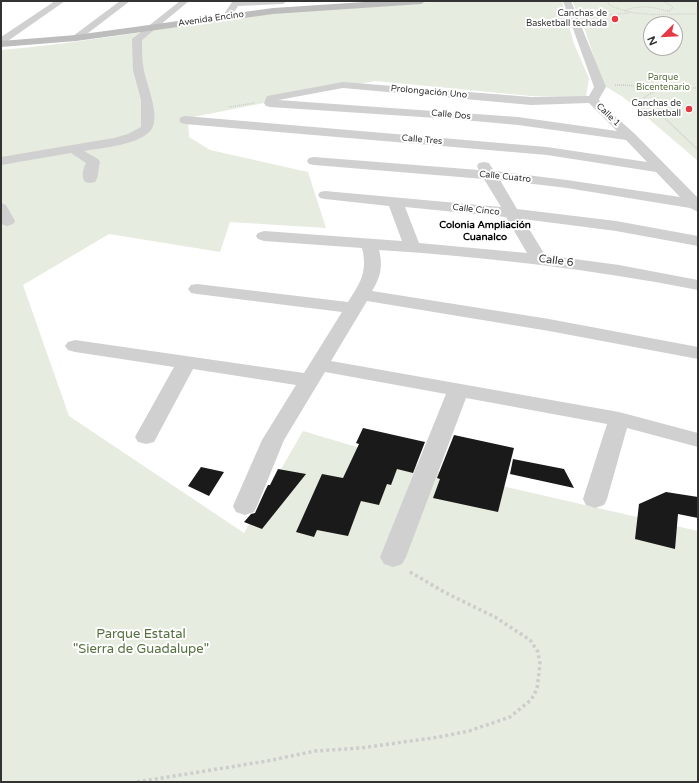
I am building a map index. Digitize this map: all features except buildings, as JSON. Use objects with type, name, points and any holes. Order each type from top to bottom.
[{"type":"main road","name":"Avenida Encino","points":[[1,44],[76,38],[292,5],[421,1]]},
{"type":"street","points":[[1,41],[61,1]]},
{"type":"street","points":[[76,38],[126,1]]},
{"type":"street","points":[[1,168],[84,150],[133,137],[146,130],[148,125],[147,100],[138,70],[136,43],[141,35],[185,1]]},
{"type":"street","points":[[567,1],[600,84]]},
{"type":"street","points":[[227,16],[235,4],[283,2]]},
{"type":"street","name":"Calle 1","points":[[600,84],[600,88],[593,99],[595,104],[630,137],[696,206]]},
{"type":"street","name":"Prolongación Uno","points":[[270,103],[272,98],[275,97],[337,86],[444,93],[531,101],[593,99]]},
{"type":"street","points":[[444,93],[441,100],[490,174],[511,213],[539,259]]},
{"type":"street","name":"Calle Dos","points":[[270,103],[460,129],[518,122],[630,137]]},
{"type":"street","name":"Calle Tres","points":[[185,120],[460,129],[547,151],[659,168]]},
{"type":"street","points":[[1,161],[84,150]]},
{"type":"street","points":[[84,150],[93,162],[90,170],[90,179]]},
{"type":"street","name":"Calle Cuatro","points":[[314,161],[490,174],[569,184],[696,206]]},
{"type":"street","name":"Calle Cinco","points":[[325,195],[511,213],[616,226],[698,241]]},
{"type":"street","points":[[395,202],[412,247]]},
{"type":"street","name":"Calle 6","points":[[264,236],[412,247],[539,259],[625,271],[698,285]]},
{"type":"street","points":[[245,506],[273,440],[357,301],[373,271],[373,260],[369,245]]},
{"type":"street","points":[[197,289],[357,301],[549,325],[698,353]]},
{"type":"street","points":[[75,346],[187,362],[314,372],[459,390],[619,419],[698,440]]},
{"type":"street","points":[[146,437],[187,362]]},
{"type":"street","points":[[393,558],[459,390]]},
{"type":"street","points":[[595,499],[619,419]]},
{"type":"path","points":[[610,1],[608,2],[609,6],[635,13]]},
{"type":"path","points":[[662,1],[672,5],[673,8],[668,11]]},
{"type":"path","points":[[624,11],[635,7],[650,7],[672,13]]},
{"type":"path","points":[[590,17],[635,13],[698,14]]},
{"type":"path","points":[[600,84],[697,88]]},
{"type":"path","points":[[697,88],[663,89],[650,92],[644,98],[698,150]]},
{"type":"path","points":[[136,782],[267,761],[315,751],[362,748],[439,737],[469,731],[510,717],[531,700],[537,689],[540,664],[538,652],[530,640],[495,616],[446,592],[402,567],[393,558]]},
{"type":"green space","name":"Parque Estatal \"Sierra de Guadalupe\"","points":[[471,1],[562,1],[574,44],[589,78],[586,97],[531,96],[375,81],[188,118],[189,137],[210,150],[308,172],[326,228],[230,222],[220,252],[109,234],[23,285],[69,416],[244,533],[303,431],[437,471],[698,531],[698,782],[1,782],[1,50],[93,39],[244,16],[300,10]]},
{"type":"green space","name":"Parque Bicentenario","points":[[572,1],[698,1],[698,161],[623,97],[603,85],[584,27]]},
{"type":"place","name":"Canchas de Basketball techada","points":[[615,19]]},
{"type":"place","name":"Canchas de basketball","points":[[689,109]]},
{"type":"district","name":"Colonia Ampliación Cuanalco","points":[[485,230]]}]
